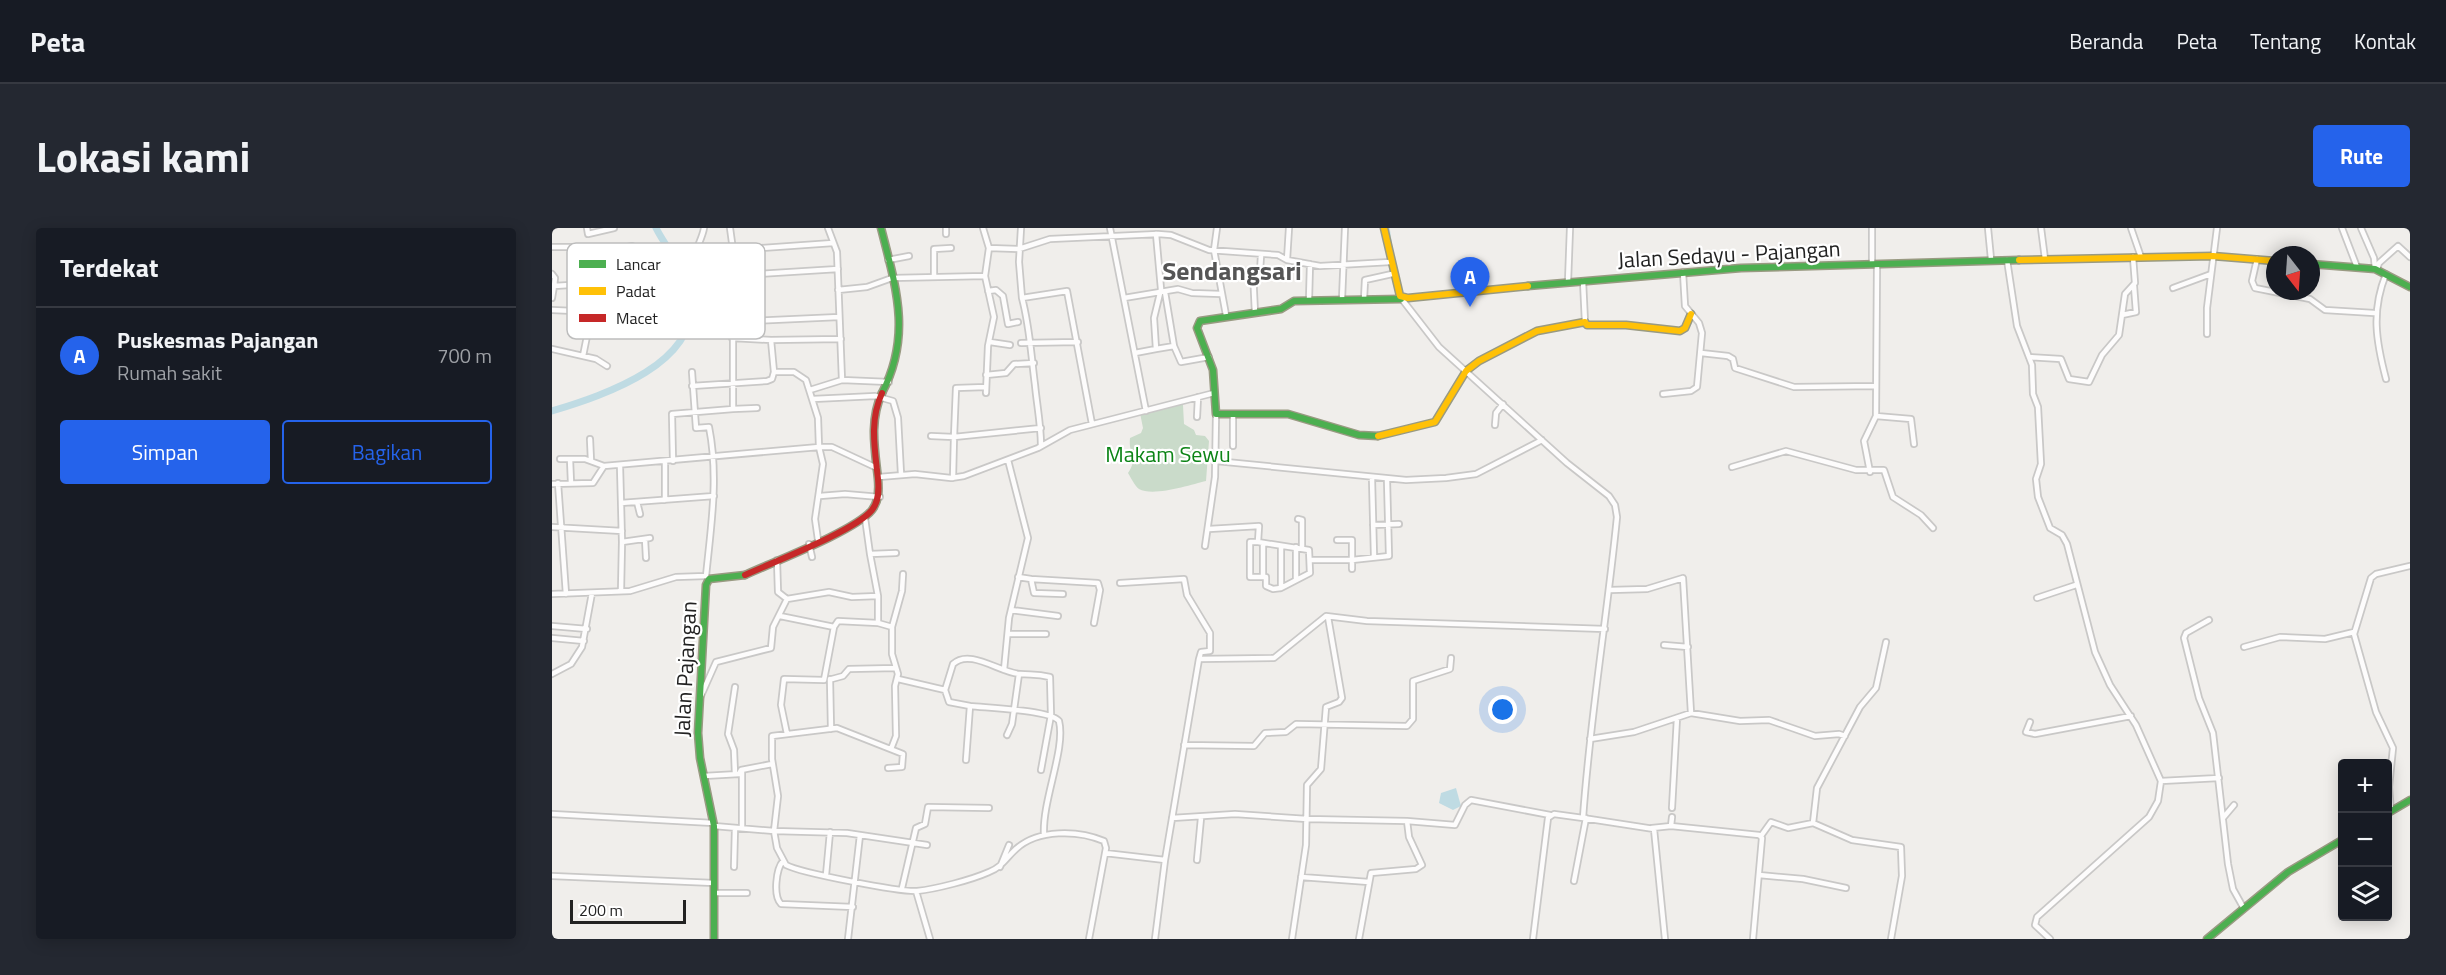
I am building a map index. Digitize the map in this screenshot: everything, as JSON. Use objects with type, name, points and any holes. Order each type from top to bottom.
[{"type":"main road","points":[[880,497],[874,420],[880,398],[897,360],[901,332],[881,228]]},
{"type":"main road","points":[[1384,228],[1392,274],[1401,298]]},
{"type":"main road","name":"Jalan Sedayu - Pajangan","points":[[1209,357],[1197,328],[1198,322],[1226,315],[1281,309],[1294,301],[1401,298],[1683,272],[2141,256],[2213,256],[2266,260]]},
{"type":"main road","points":[[2320,265],[2376,269],[2410,287]]},
{"type":"main road","points":[[1209,357],[1215,382],[1216,414],[1288,414],[1322,422],[1359,435],[1389,435],[1435,422],[1466,371],[1479,361],[1537,331],[1585,322],[1587,325],[1626,325],[1680,331],[1685,328],[1691,314]]},
{"type":"main road","name":"Jalan Pajangan","points":[[714,939],[713,824],[698,733],[707,577],[739,576],[819,540],[865,518],[880,497]]},
{"type":"main road","points":[[2392,810],[2410,800]]},
{"type":"main road","points":[[2207,939],[2243,907],[2304,860],[2338,843]]},
{"type":"street","points":[[588,231],[614,228]]},
{"type":"street","points":[[701,243],[704,228]]},
{"type":"street","points":[[730,228],[732,243]]},
{"type":"street","points":[[828,228],[837,252],[842,380]]},
{"type":"street","points":[[983,228],[989,248],[985,276],[994,316],[986,375],[986,393]]},
{"type":"street","points":[[1021,228],[1019,249],[1022,298],[1032,343],[1041,446]]},
{"type":"street","points":[[1110,228],[1146,411]]},
{"type":"street","points":[[1144,234],[1148,228]]},
{"type":"street","points":[[1217,228],[1214,250],[1226,315]]},
{"type":"street","points":[[1287,260],[1289,228]]},
{"type":"street","points":[[1342,299],[1345,228]]},
{"type":"street","points":[[1568,282],[1570,228]]},
{"type":"street","points":[[1870,472],[1864,438],[1876,416],[1875,264],[1872,228]]},
{"type":"street","points":[[1988,228],[1990,260]]},
{"type":"street","points":[[2041,228],[2044,259]]},
{"type":"street","points":[[2131,228],[2141,256]]},
{"type":"street","points":[[2207,334],[2217,228]]},
{"type":"street","points":[[2343,228],[2357,267]]},
{"type":"street","points":[[2361,228],[2374,258],[2376,269]]},
{"type":"street","points":[[989,248],[1019,249],[1050,239],[1156,234],[1171,235],[1214,250],[1278,255],[1287,260],[1310,264],[1343,265],[1390,262]]},
{"type":"street","points":[[1156,234],[1162,292],[1174,346],[1180,362],[1209,357]]},
{"type":"street","points":[[765,248],[833,243]]},
{"type":"street","points":[[2376,269],[2379,263],[2397,246],[2410,256]]},
{"type":"street","points":[[552,247],[567,247]]},
{"type":"street","points":[[933,277],[934,249],[951,248]]},
{"type":"street","points":[[1218,271],[1260,272],[1261,255]]},
{"type":"street","points":[[888,260],[909,256]]},
{"type":"street","points":[[2122,315],[2136,312],[2133,257]]},
{"type":"street","points":[[2257,259],[2252,283],[2255,288],[2310,299],[2330,311],[2374,313]]},
{"type":"street","points":[[2007,260],[2018,326],[2029,357],[2032,394],[2038,407],[2042,464],[2036,479],[2038,497],[2050,528],[2062,535],[2067,544],[2095,652],[2110,685],[2131,716],[2161,781],[2158,801],[2149,817],[2127,839],[2109,851],[2048,905],[2035,922],[2050,939]]},
{"type":"street","points":[[1309,300],[1310,264]]},
{"type":"street","points":[[765,273],[838,269]]},
{"type":"street","points":[[1663,394],[1696,389],[1701,353],[1701,327],[1685,306],[1683,272]]},
{"type":"street","points":[[1253,273],[1255,313]]},
{"type":"street","points":[[552,274],[555,278],[552,298]]},
{"type":"street","points":[[1364,299],[1365,280],[1392,274]]},
{"type":"street","points":[[2173,288],[2211,274]]},
{"type":"street","points":[[2386,274],[2374,313],[2378,349],[2386,379]]},
{"type":"street","points":[[838,290],[867,287],[892,278],[985,276]]},
{"type":"street","points":[[1583,281],[1585,322]]},
{"type":"street","points":[[554,286],[567,285]]},
{"type":"street","points":[[2029,357],[2061,359],[2069,378],[2088,382],[2102,355],[2119,335],[2125,294],[2134,286]]},
{"type":"street","points":[[1124,298],[1181,289],[1192,293],[1221,294]]},
{"type":"street","points":[[988,291],[996,291],[1003,296],[1008,324],[1028,321]]},
{"type":"street","points":[[1022,298],[1067,291],[1092,424]]},
{"type":"street","points":[[1156,349],[1153,324],[1162,292]]},
{"type":"street","points":[[1401,298],[1439,346],[1542,440],[1609,495],[1615,505],[1617,517],[1610,590],[1590,739],[1584,818],[1574,881]]},
{"type":"street","points":[[552,310],[567,311]]},
{"type":"street","points":[[765,321],[839,318]]},
{"type":"street","points":[[583,356],[586,339]]},
{"type":"street","points":[[732,339],[733,409]]},
{"type":"street","points":[[752,339],[841,339]]},
{"type":"street","points":[[692,386],[767,381],[773,377],[774,372],[771,340]]},
{"type":"street","points":[[990,342],[1010,345]]},
{"type":"street","points":[[1021,344],[1078,342]]},
{"type":"street","points":[[1135,353],[1174,346]]},
{"type":"street","points":[[552,349],[596,359],[607,366]]},
{"type":"street","points":[[1701,353],[1728,356],[1733,359],[1735,368],[1794,387],[1876,386]]},
{"type":"street","points":[[986,375],[1006,373],[1014,364],[1034,363]]},
{"type":"street","points":[[552,594],[621,591],[648,587],[676,577],[707,577],[715,457],[709,428],[696,428],[692,372]]},
{"type":"street","points":[[774,372],[799,375],[806,380],[813,399],[818,418],[819,447],[823,464],[815,519],[819,540]]},
{"type":"street","points":[[810,390],[842,380],[889,382]]},
{"type":"street","points":[[953,478],[956,388],[986,387]]},
{"type":"street","points":[[879,477],[901,474],[953,478],[1008,460],[1041,446],[1063,433],[1214,393]]},
{"type":"street","points":[[813,399],[872,396],[893,401],[897,409],[901,474]]},
{"type":"street","points":[[1197,417],[1198,397]]},
{"type":"street","points":[[1495,425],[1496,413],[1503,404]]},
{"type":"street","points":[[673,461],[672,415],[757,408]]},
{"type":"street","points":[[1205,546],[1216,461],[1216,414]]},
{"type":"street","points":[[1233,415],[1233,446]]},
{"type":"street","points":[[1876,416],[1911,419],[1914,444]]},
{"type":"street","points":[[931,436],[954,437],[1041,428]]},
{"type":"street","points":[[590,438],[591,461]]},
{"type":"street","points":[[1216,461],[1406,480],[1455,478],[1488,469],[1542,440]]},
{"type":"street","points":[[560,459],[591,461],[604,466],[620,466],[832,447],[876,468]]},
{"type":"street","points":[[1732,466],[1786,451],[1870,472],[1887,471],[1893,496],[1921,515],[1933,528]]},
{"type":"street","points":[[570,459],[571,483]]},
{"type":"street","points":[[1004,670],[1011,610],[1028,538],[1008,460]]},
{"type":"street","points":[[665,462],[665,500]]},
{"type":"street","points":[[566,594],[555,484],[594,483],[604,466]]},
{"type":"street","points":[[620,466],[621,591]]},
{"type":"street","points":[[1363,478],[1394,482]]},
{"type":"street","points":[[1372,479],[1374,556]]},
{"type":"street","points":[[1310,560],[1352,560],[1389,556],[1387,480]]},
{"type":"street","points":[[820,496],[845,494],[880,497]]},
{"type":"street","points":[[621,503],[714,496]]},
{"type":"street","points":[[637,502],[640,514]]},
{"type":"street","points":[[865,518],[878,596],[878,623]]},
{"type":"street","points":[[1298,519],[1302,519],[1302,548]]},
{"type":"street","points":[[1373,525],[1399,524]]},
{"type":"street","points":[[1209,529],[1259,526],[1261,543],[1263,577],[1266,577],[1266,586],[1273,589],[1309,576],[1309,550],[1296,547],[1281,546],[1261,543],[1250,542],[1250,577],[1263,577]]},
{"type":"street","points":[[552,527],[622,531]]},
{"type":"street","points":[[622,542],[648,539],[646,558]]},
{"type":"street","points":[[1337,540],[1352,540],[1352,569]]},
{"type":"street","points":[[809,544],[812,557]]},
{"type":"street","points":[[1281,546],[1281,588]]},
{"type":"street","points":[[1296,547],[1296,579]]},
{"type":"street","points":[[870,554],[896,553]]},
{"type":"street","points":[[777,559],[778,592],[787,599],[829,592],[852,597],[878,596]]},
{"type":"street","points":[[2392,759],[2393,748],[2376,712],[2354,632],[2371,578],[2376,574],[2410,566]]},
{"type":"street","points":[[891,750],[896,736],[898,679],[892,654],[892,627],[902,591],[903,574]]},
{"type":"street","points":[[1018,577],[1098,583],[1100,590],[1094,622]]},
{"type":"street","points":[[1610,590],[1647,589],[1683,578],[1691,713]]},
{"type":"street","points":[[1031,579],[1034,593],[1063,594]]},
{"type":"street","points":[[1120,583],[1184,579],[1187,595],[1211,638],[1210,651],[1201,652],[1199,659],[1165,860],[1155,939]]},
{"type":"street","points":[[2037,598],[2076,585]]},
{"type":"street","points":[[552,674],[571,664],[584,641],[592,593]]},
{"type":"street","points":[[700,698],[716,662],[770,649],[773,627],[787,599]]},
{"type":"street","points":[[1011,610],[1058,616]]},
{"type":"street","points":[[780,616],[834,627]]},
{"type":"street","points":[[1199,659],[1274,658],[1322,618],[1329,616],[1367,621],[1605,628]]},
{"type":"street","points":[[1292,939],[1307,819],[1307,785],[1321,769],[1326,707],[1341,701],[1342,694],[1329,616]]},
{"type":"street","points":[[2209,620],[2187,633],[2184,638],[2199,698],[2213,733],[2231,881],[2243,907]]},
{"type":"street","points":[[825,679],[834,627],[838,621],[878,623],[892,627]]},
{"type":"street","points":[[552,626],[587,629]]},
{"type":"street","points":[[2244,647],[2280,637],[2325,639],[2354,632]]},
{"type":"street","points":[[1009,634],[1046,634]]},
{"type":"street","points":[[552,639],[584,641]]},
{"type":"street","points":[[1813,823],[1817,789],[1860,707],[1876,688],[1886,642]]},
{"type":"street","points":[[1664,645],[1688,647]]},
{"type":"street","points":[[1184,745],[1254,746],[1265,733],[1286,732],[1296,724],[1407,726],[1413,719],[1413,681],[1450,669],[1451,658]]},
{"type":"street","points":[[1041,770],[1051,715],[1051,678],[1042,672],[1019,674],[981,662],[958,660],[953,663],[945,690],[949,702],[1012,712],[1040,712],[1051,715],[1056,717],[1061,723],[1044,817],[1044,835]]},
{"type":"street","points":[[787,734],[781,705],[784,679],[832,678],[843,676],[849,669],[896,669]]},
{"type":"street","points":[[1007,735],[1012,724],[1019,674]]},
{"type":"street","points":[[831,729],[832,678]]},
{"type":"street","points":[[898,679],[945,690]]},
{"type":"street","points":[[735,687],[728,734],[734,750],[735,774]]},
{"type":"street","points":[[966,760],[970,706]]},
{"type":"street","points":[[1590,739],[1634,732],[1691,713],[1740,721],[1769,720],[1815,736],[1839,734],[1845,736]]},
{"type":"street","points":[[2030,722],[2025,731],[2035,734],[2131,716]]},
{"type":"street","points":[[1672,808],[1677,718]]},
{"type":"street","points":[[888,768],[902,767],[903,754],[840,729],[771,737],[772,764],[778,796],[774,831],[777,848],[783,861],[790,867],[916,891],[987,873],[1000,867],[1015,849],[1044,835],[1061,833],[1094,837],[1106,843],[1089,939]]},
{"type":"street","points":[[704,776],[740,774],[742,770],[772,764]]},
{"type":"street","points":[[742,770],[742,828]]},
{"type":"street","points":[[2161,781],[2218,778]]},
{"type":"street","points":[[1172,818],[1201,818],[1235,814],[1455,825],[1465,805],[1471,800],[1550,815],[1584,818],[1602,823],[1652,828],[1671,826],[1761,836]]},
{"type":"street","points":[[2223,818],[2234,805]]},
{"type":"street","points":[[902,888],[916,828],[925,824],[927,809],[930,806],[989,808]]},
{"type":"street","points":[[552,814],[659,818],[735,828],[830,832],[927,845]]},
{"type":"street","points":[[1533,939],[1546,827],[1550,815]]},
{"type":"street","points":[[1671,826],[1672,817]]},
{"type":"street","points":[[1197,861],[1201,818]]},
{"type":"street","points":[[1359,939],[1373,871],[1420,868],[1420,858],[1408,837],[1407,821]]},
{"type":"street","points":[[1761,836],[1771,822],[1788,828],[1813,823],[1846,838],[1901,848],[1902,876],[1892,939]]},
{"type":"street","points":[[734,867],[735,828]]},
{"type":"street","points":[[1652,828],[1657,840],[1665,939]]},
{"type":"street","points":[[826,875],[830,832]]},
{"type":"street","points":[[848,939],[860,835]]},
{"type":"street","points":[[1753,939],[1763,842],[1761,836]]},
{"type":"street","points":[[1000,867],[1009,845]]},
{"type":"street","points":[[1105,853],[1165,860]]},
{"type":"street","points":[[783,861],[778,871],[777,892],[777,899],[781,904],[853,907]]},
{"type":"street","points":[[1759,875],[1803,879],[1846,888]]},
{"type":"street","points":[[552,876],[714,883]]},
{"type":"street","points":[[1301,877],[1369,882]]},
{"type":"street","points":[[916,891],[930,939]]},
{"type":"street","points":[[714,893],[747,893]]},
{"type":"green space","name":"Makam Sewu","points":[[1177,404],[1183,405],[1184,424],[1194,430],[1196,435],[1205,436],[1209,441],[1206,481],[1162,491],[1139,489],[1128,473],[1133,463],[1130,438],[1141,433],[1143,428],[1140,413]]},
{"type":"water","points":[[1456,788],[1461,806],[1453,810],[1439,803],[1441,793]]},
{"type":"waterway","points":[[656,228],[664,243]]},
{"type":"waterway","points":[[1389,228],[1393,257]]},
{"type":"waterway","points":[[552,411],[597,396],[646,372],[666,357],[682,339]]},
{"type":"traffic: fast","points":[[881,228],[896,291],[899,331],[897,351],[882,393]]},
{"type":"traffic: fast","points":[[1528,286],[1741,268],[2019,260]]},
{"type":"traffic: fast","points":[[2320,265],[2375,269],[2410,287]]},
{"type":"traffic: fast","points":[[1378,436],[1359,435],[1288,414],[1216,414],[1213,370],[1197,328],[1200,321],[1281,309],[1294,301],[1401,299]]},
{"type":"traffic: fast","points":[[714,939],[714,826],[700,758],[698,733],[706,585],[709,579],[745,575]]},
{"type":"traffic: fast","points":[[2392,811],[2410,800]]},
{"type":"traffic: fast","points":[[2207,939],[2288,872],[2338,842]]},
{"type":"traffic: slow","points":[[1384,228],[1400,296],[1408,298],[1528,286]]},
{"type":"traffic: slow","points":[[2019,260],[2213,256],[2266,260]]},
{"type":"traffic: slow","points":[[1378,436],[1435,422],[1466,371],[1479,361],[1537,331],[1585,322],[1587,325],[1626,325],[1680,331],[1685,328],[1691,314]]},
{"type":"traffic: jam","points":[[745,575],[832,536],[863,518],[872,510],[878,491],[874,425],[882,393]]},
{"type":"place","name":"Puskesmas Pajangan","points":[[1470,307]]},
{"type":"district","name":"Sendangsari","points":[[1232,270]]}]
